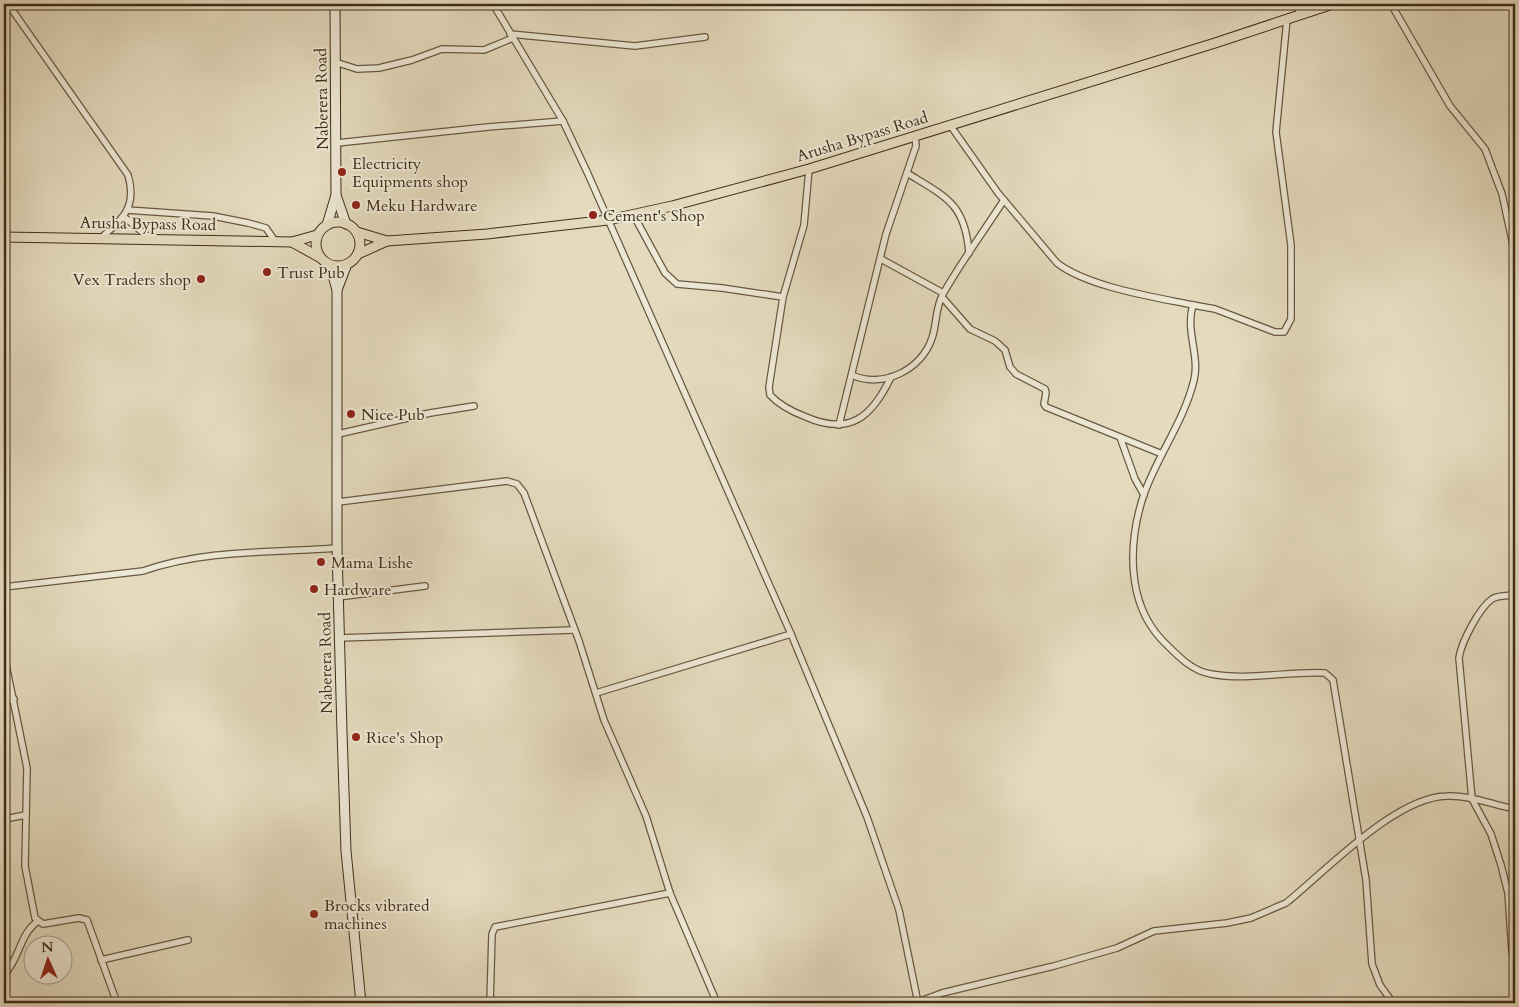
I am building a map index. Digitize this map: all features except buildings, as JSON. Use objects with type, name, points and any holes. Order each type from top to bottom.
[{"type":"main road","name":"Arusha Bypass Road","points":[[347,264],[358,254],[386,241],[487,234],[608,220],[672,206],[809,169],[1333,4]]},
{"type":"main road","points":[[327,225],[333,223],[346,224]]},
{"type":"main road","name":"Arusha Bypass Road","points":[[346,224],[357,232],[386,241]]},
{"type":"main road","name":"Arusha Bypass Road","points":[[4,237],[102,237],[292,242],[317,235],[327,225]]},
{"type":"main road","points":[[357,232],[360,246],[358,254]]},
{"type":"main road","points":[[317,235],[316,250],[319,257]]},
{"type":"main road","name":"Arusha Bypass Road","points":[[292,242],[330,265]]},
{"type":"main road","points":[[330,265],[347,264]]},
{"type":"street","points":[[8,4],[126,170],[132,191],[127,210],[124,217],[102,237]]},
{"type":"street","name":"Naberera Road","points":[[327,225],[336,195],[335,4]]},
{"type":"street","points":[[493,4],[563,121],[791,634],[866,817],[893,892],[904,932],[916,1003],[942,992],[1054,966],[1118,948],[1154,931],[1227,924],[1251,918],[1286,903],[1392,816],[1429,798],[1447,796],[1472,799],[1515,809]]},
{"type":"street","points":[[1298,16],[1301,4]]},
{"type":"street","points":[[1391,4],[1450,106],[1485,149],[1502,194],[1515,254]]},
{"type":"street","points":[[950,125],[1004,200],[1057,263],[1068,271],[1120,288],[1215,309],[1275,332],[1287,329],[1292,320],[1291,245],[1276,132],[1287,19]]},
{"type":"street","points":[[335,62],[356,69],[379,68],[412,60],[442,49],[484,50],[511,36],[634,46],[705,37]]},
{"type":"street","points":[[337,143],[563,121]]},
{"type":"street","points":[[839,426],[886,234],[916,146],[914,136]]},
{"type":"street","points":[[809,169],[804,225],[783,297],[769,387],[770,395],[784,407],[801,415],[831,426],[839,426],[859,419],[871,410],[891,377]]},
{"type":"street","points":[[907,172],[942,195],[957,208],[967,232],[969,253]]},
{"type":"street","name":"Naberera Road","points":[[336,195],[346,224]]},
{"type":"street","points":[[852,375],[871,381],[891,377],[919,362],[932,339],[942,295],[1004,200]]},
{"type":"street","points":[[127,210],[213,216],[266,228],[275,241]]},
{"type":"street","points":[[633,214],[665,273],[677,284],[734,289],[783,297]]},
{"type":"street","points":[[124,217],[152,239]]},
{"type":"street","points":[[881,259],[942,295],[970,329],[996,341],[1004,350],[1010,367],[1016,374],[1045,389],[1044,404],[1046,407],[1162,454]]},
{"type":"street","name":"Naberera Road","points":[[337,290],[347,264]]},
{"type":"street","name":"Naberera Road","points":[[330,265],[337,290],[337,548],[346,851],[361,1003]]},
{"type":"street","points":[[1194,305],[1191,315],[1194,379],[1184,408],[1144,495],[1133,563],[1134,582],[1145,619],[1176,654],[1195,668],[1211,674],[1318,673],[1328,675],[1333,680],[1366,880],[1372,964],[1380,985],[1393,1003]]},
{"type":"street","points":[[338,434],[430,412],[474,406]]},
{"type":"street","points":[[1120,437],[1135,479],[1144,495]]},
{"type":"street","points":[[338,502],[507,481],[517,484],[524,493],[574,630],[604,720],[646,816],[670,892],[717,1003]]},
{"type":"street","points":[[4,587],[143,570],[170,562],[200,557],[337,548]]},
{"type":"street","points":[[338,597],[425,586]]},
{"type":"street","points":[[1515,595],[1499,596],[1489,601],[1460,648],[1460,675],[1472,799],[1492,834],[1502,865],[1508,893],[1512,951],[1515,964]]},
{"type":"street","points":[[339,638],[574,630]]},
{"type":"street","points":[[596,693],[791,634]]},
{"type":"street","points":[[4,655],[27,773],[26,873],[37,922]]},
{"type":"street","points":[[4,701],[14,699]]},
{"type":"street","points":[[4,819],[26,815]]},
{"type":"street","points":[[490,1003],[492,934],[496,926],[670,892]]},
{"type":"street","points":[[37,922],[43,924],[79,918],[87,920],[117,1003]]},
{"type":"street","points":[[4,975],[17,956],[26,931],[37,922]]},
{"type":"street","points":[[101,960],[188,940]]},
{"type":"place","name":"Electricity Equipments shop","points":[[342,172]]},
{"type":"place","name":"Meku Hardware","points":[[356,205]]},
{"type":"place","name":"Cement's Shop","points":[[593,215]]},
{"type":"place","name":"Trust Pub","points":[[267,272]]},
{"type":"place","name":"Vex Traders shop","points":[[201,279]]},
{"type":"place","name":"Nice Pub","points":[[351,414]]},
{"type":"place","name":"Mama Lishe","points":[[321,562]]},
{"type":"place","name":"Hardware","points":[[314,589]]},
{"type":"place","name":"Rice's Shop","points":[[356,737]]},
{"type":"place","name":"Brocks vibrated machines","points":[[314,914]]}]
